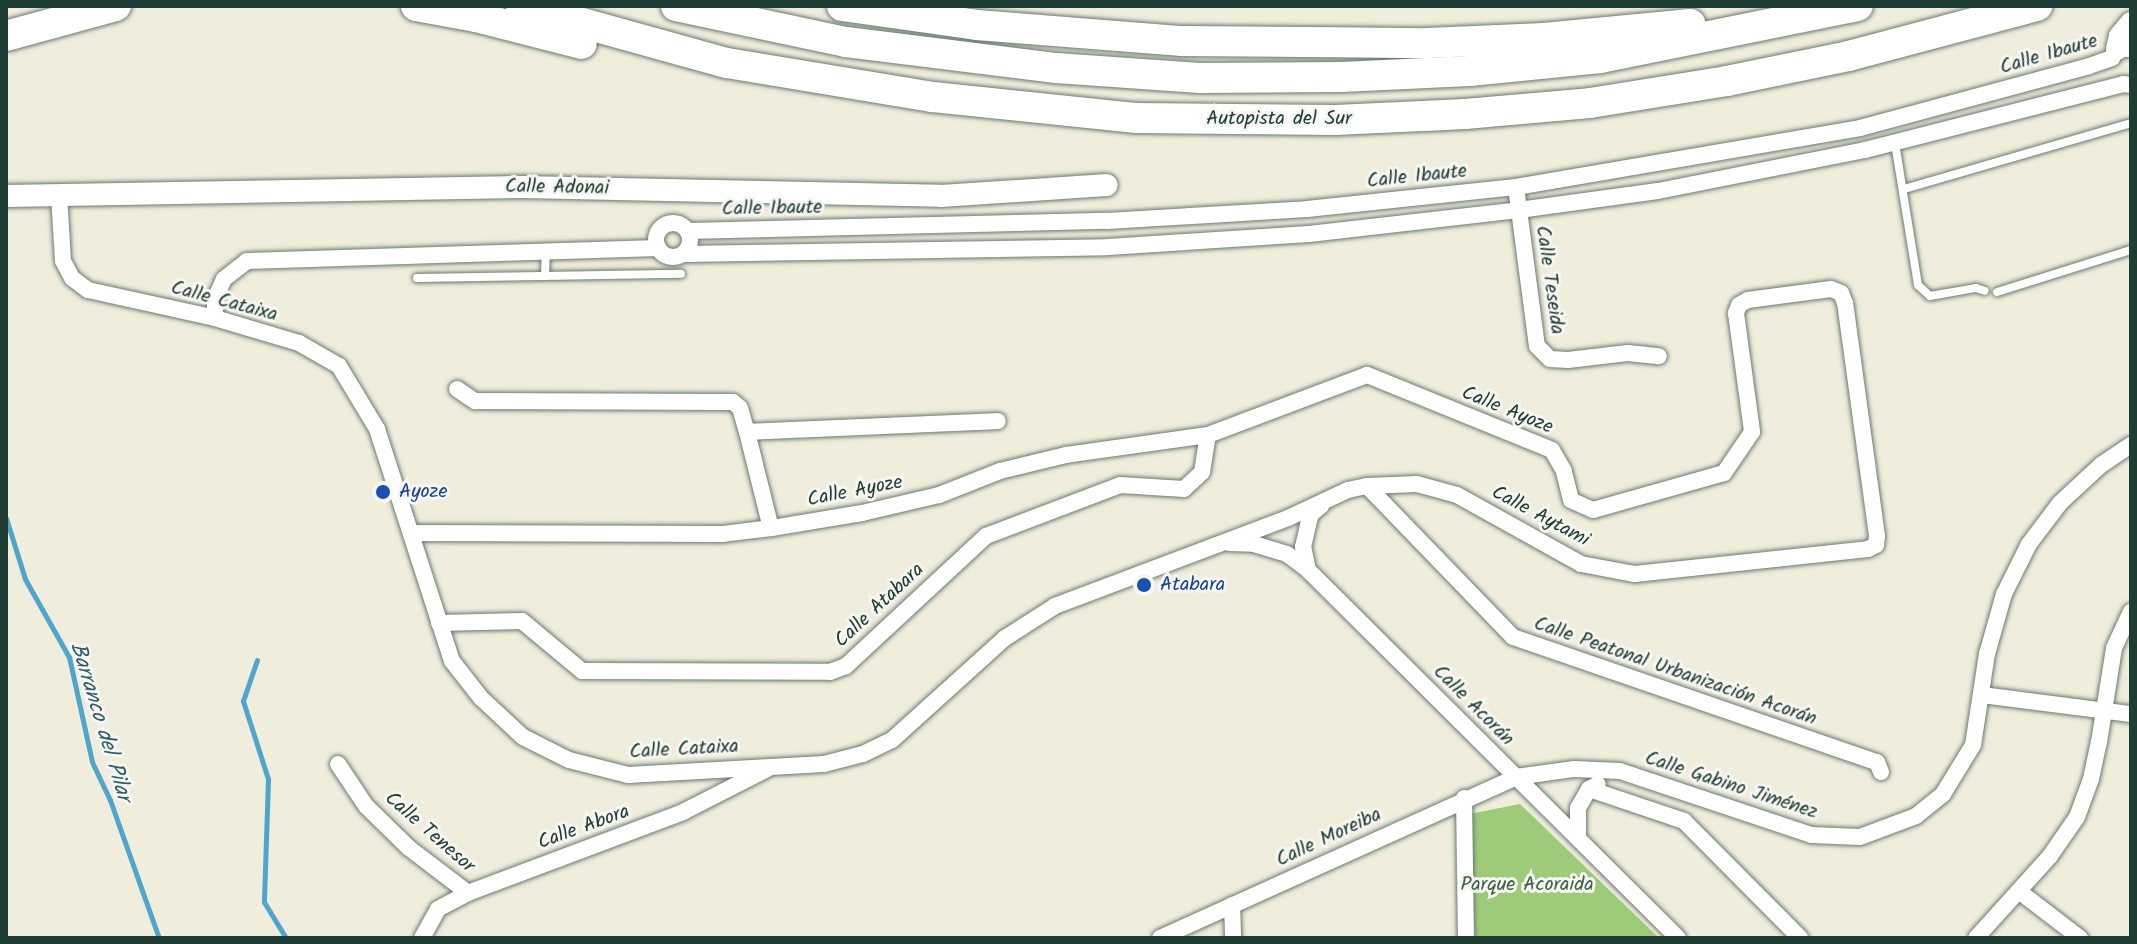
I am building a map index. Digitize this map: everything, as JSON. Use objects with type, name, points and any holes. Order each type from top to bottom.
[{"type":"highway","points":[[6,36],[116,6]]},
{"type":"highway","points":[[416,6],[476,17],[660,64],[727,63]]},
{"type":"highway","name":"Autopista del Sur","points":[[521,6],[727,63],[933,97],[1137,118],[1378,118],[1590,103],[1727,81],[1849,56],[2037,6]]},
{"type":"highway","name":"Autopista del Sur","points":[[676,6],[846,42],[1056,68],[1200,78],[1341,77],[1470,71],[1600,58],[1858,6]]},
{"type":"highway","points":[[842,6],[977,25],[1182,41],[1427,43],[1544,38],[1686,23],[1731,33]]},
{"type":"street","points":[[2124,49],[2120,36],[2131,23]]},
{"type":"street","name":"Calle Ibaute","points":[[688,231],[1107,221],[1307,209],[1516,187],[1860,128],[2089,66],[2112,58],[2124,49]]},
{"type":"street","points":[[215,318],[215,299],[224,279],[247,261],[658,248],[674,258],[684,254],[1001,250],[1108,247],[1309,234],[1658,191],[1865,150],[2123,84],[2131,85]]},
{"type":"street","points":[[1860,128],[1865,150]]},
{"type":"street","name":"Calle Adonai","points":[[6,196],[522,187],[941,196],[1107,185]]},
{"type":"street","name":"Calle Teseida","points":[[1516,187],[1537,346],[1550,359],[1628,353],[1659,356]]},
{"type":"street","name":"Calle Cataixa","points":[[59,195],[63,261],[72,278],[88,290],[215,318],[299,343],[339,366],[377,429],[452,661],[481,698],[523,737],[569,760],[628,775],[824,764],[863,754],[892,740],[1005,638],[1032,619],[1106,584],[1288,518]]},
{"type":"street","points":[[1107,221],[1108,247]]},
{"type":"street","points":[[658,248],[656,238],[665,225],[675,223],[688,231],[690,245],[684,254]]},
{"type":"street","points":[[1000,224],[1001,250]]},
{"type":"street","name":"Calle Ayoze","points":[[411,533],[723,534],[771,528],[939,495],[1000,471],[1066,455],[1208,435],[1367,375],[1552,450],[1564,471],[1571,500],[1593,510],[1724,473],[1752,432],[1736,313],[1739,305],[1748,300],[1831,289],[1841,293],[1845,303],[1876,545]]},
{"type":"street","points":[[457,389],[475,401],[723,400],[740,408],[771,528]]},
{"type":"street","points":[[747,432],[998,421]]},
{"type":"street","name":"Calle Atabara","points":[[439,623],[522,621],[582,671],[830,672],[846,666],[986,536],[1120,485],[1184,489],[1202,472],[1208,435]]},
{"type":"street","name":"Calle Gabino Jiménez","points":[[1516,777],[1574,769],[1620,771],[1811,835],[1860,837],[1916,816],[1943,794],[1973,745],[1987,654],[2004,594],[2029,544],[2060,503],[2101,465],[2131,445]]},
{"type":"street","name":"Calle Aytami","points":[[1288,518],[1332,497],[1367,486],[1417,484],[1457,495],[1581,564],[1635,574],[1876,545]]},
{"type":"street","name":"Calle Peatonal Urbanización Acorán","points":[[1367,486],[1513,637],[1877,762],[1881,772]]},
{"type":"street","points":[[1308,570],[1303,547],[1311,514],[1332,497]]},
{"type":"street","name":"Calle Acorán","points":[[1219,542],[1254,544],[1287,554],[1308,570],[1678,938]]},
{"type":"street","points":[[1976,938],[2020,892],[2077,817],[2091,779],[2114,648],[2131,612]]},
{"type":"street","points":[[1982,695],[2131,714]]},
{"type":"street","name":"Calle Tenesor","points":[[338,764],[377,817],[409,848],[468,893]]},
{"type":"street","name":"Calle Abora","points":[[422,938],[438,909],[468,893],[683,812],[772,766]]},
{"type":"street","points":[[1578,836],[1578,808],[1589,789],[1620,771]]},
{"type":"street","name":"Calle Moreiba","points":[[1160,938],[1516,777]]},
{"type":"street","points":[[1589,789],[1684,821],[1800,938]]},
{"type":"street","points":[[1464,798],[1466,938]]},
{"type":"street","points":[[2020,892],[2080,938]]},
{"type":"street","points":[[1232,905],[1233,938]]},
{"type":"lane","points":[[1904,189],[2131,123]]},
{"type":"lane","points":[[1895,143],[1918,285],[1930,296],[1976,288],[1985,291]]},
{"type":"lane","points":[[1997,292],[2131,250]]},
{"type":"lane","points":[[545,276],[546,252]]},
{"type":"lane","points":[[417,278],[681,274]]},
{"type":"green space","name":"Parque Acoraida","points":[[1520,804],[1659,938],[1475,938],[1469,814]]},
{"type":"waterway","name":"Barranco del Pilar","points":[[6,518],[25,579],[69,657],[92,762],[110,800],[159,938]]},
{"type":"waterway","points":[[257,660],[243,701],[268,779],[264,902],[286,938]]},
{"type":"place","name":"Ayoze","points":[[383,492]]},
{"type":"place","name":"Atabara","points":[[1144,585]]}]
